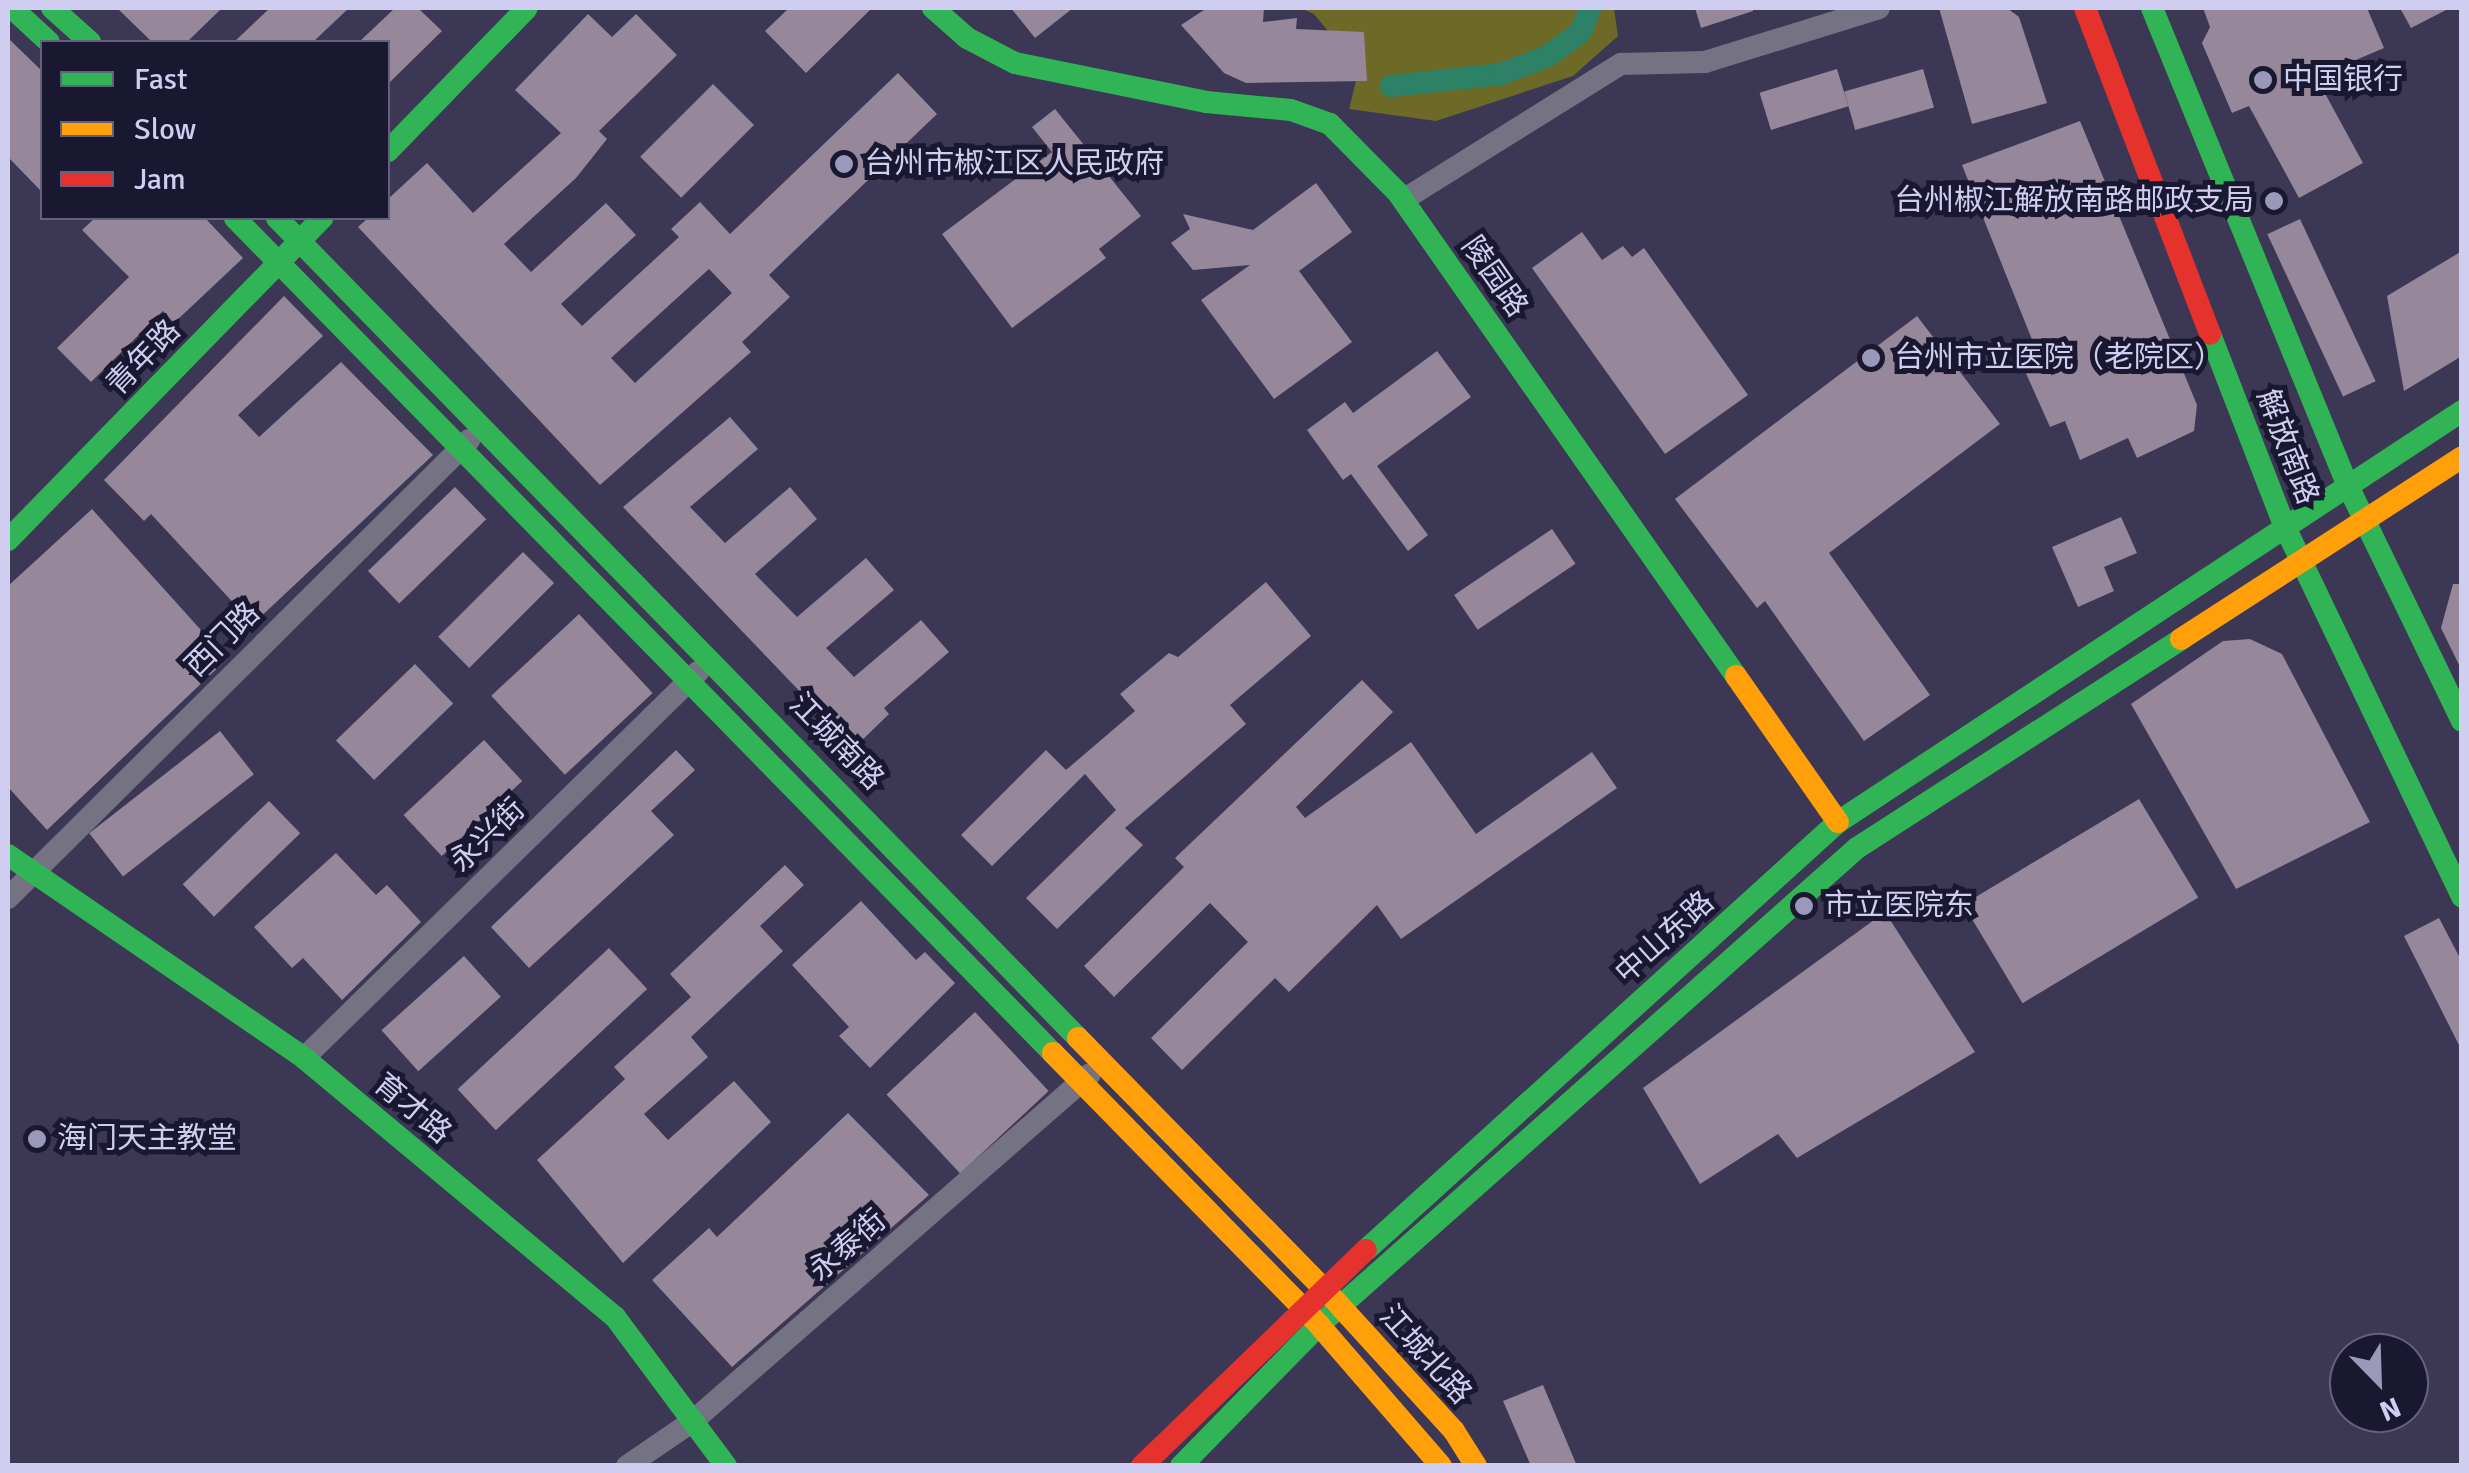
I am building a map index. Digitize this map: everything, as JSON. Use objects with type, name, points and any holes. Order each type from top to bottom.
[{"type":"main road","points":[[12,8],[47,40]]},
{"type":"main road","points":[[52,8],[88,40]]},
{"type":"main road","points":[[390,119],[496,8]]},
{"type":"main road","points":[[390,148],[527,8]]},
{"type":"main road","name":"陵园路","points":[[932,8],[968,38],[1015,64],[1206,102],[1291,110],[1330,124],[1403,200],[1838,822]]},
{"type":"main road","name":"解放南路","points":[[2084,8],[2284,525],[2462,896]]},
{"type":"main road","name":"解放南路","points":[[2152,8],[2347,484],[2462,721]]},
{"type":"main road","points":[[238,220],[462,446],[688,684],[1303,1308]]},
{"type":"main road","name":"青年路","points":[[8,540],[275,255],[290,225]]},
{"type":"main road","name":"江城南路","points":[[290,225],[1323,1289]]},
{"type":"main road","points":[[8,511],[275,255]]},
{"type":"main road","name":"中山东路","points":[[1142,1466],[1323,1289],[1838,822],[2462,411]]},
{"type":"main road","name":"中山东路","points":[[1182,1466],[1340,1306],[1857,848],[2462,457]]},
{"type":"main road","name":"育才路","points":[[8,856],[34,870],[304,1058],[615,1317],[726,1466]]},
{"type":"main road","name":"江城北路","points":[[1323,1289],[1454,1432],[1476,1466]]},
{"type":"main road","name":"江城北路","points":[[1303,1308],[1441,1466]]},
{"type":"street","points":[[1403,200],[1621,64],[1705,62],[1879,8]]},
{"type":"street","name":"西门路","points":[[8,898],[484,428]]},
{"type":"street","name":"永兴街","points":[[304,1058],[688,684],[712,656]]},
{"type":"street","name":"永泰街","points":[[627,1466],[692,1420],[1102,1062]]},
{"type":"shaded area","points":[[1301,8],[1614,8],[1618,36],[1573,76],[1436,121],[1349,109],[1359,69],[1314,14]]},
{"type":"building","points":[[117,8],[222,8],[189,40],[150,40]]},
{"type":"building","points":[[270,8],[349,8],[315,40],[236,40]]},
{"type":"building","points":[[395,8],[418,8],[442,31],[390,82],[390,40],[361,40]]},
{"type":"building","points":[[789,8],[872,8],[806,73],[765,31]]},
{"type":"building","points":[[1011,8],[1073,8],[1035,38]]},
{"type":"building","points":[[1207,8],[1264,8],[1263,22],[1297,18],[1296,29],[1364,32],[1367,81],[1246,83],[1224,73],[1181,25]]},
{"type":"building","points":[[1695,8],[1753,8],[1753,11],[1701,28]]},
{"type":"building","points":[[1939,8],[2007,8],[2019,17],[2047,103],[1972,124]]},
{"type":"building","name":"中国银行","points":[[2203,8],[2367,8],[2384,48],[2316,77],[2363,163],[2299,198],[2249,106],[2232,113],[2202,43],[2210,27]]},
{"type":"building","points":[[2400,8],[2450,8],[2411,28]]},
{"type":"building","points":[[588,14],[612,37],[636,14],[677,55],[599,131],[607,139],[576,178],[504,244],[531,272],[606,203],[636,235],[561,304],[582,326],[679,237],[671,229],[700,202],[730,234],[898,73],[937,114],[769,275],[790,297],[742,342],[751,352],[600,485],[358,227],[366,220],[390,220],[390,197],[427,163],[473,213],[561,133],[515,90]],"holes":[[[709,269],[732,293],[635,383],[611,358]]]},
{"type":"building","points":[[8,38],[40,69],[40,190],[8,157]]},
{"type":"building","points":[[1837,69],[1848,106],[1771,130],[1760,93]]},
{"type":"building","points":[[1923,69],[1934,107],[1855,130],[1844,92]]},
{"type":"building","points":[[713,84],[754,125],[681,198],[640,157]]},
{"type":"building","points":[[1055,109],[1141,216],[1099,249],[1106,258],[1012,328],[942,234],[1052,152],[1032,127]]},
{"type":"building","points":[[2080,121],[2197,405],[2194,431],[2137,458],[2128,438],[2080,460],[2065,421],[2050,427],[2024,369],[2041,362],[1962,165]]},
{"type":"building","points":[[1316,183],[1352,232],[1299,271],[1352,342],[1274,399],[1201,300],[1250,265],[1193,270],[1171,243],[1190,229],[1183,214],[1253,230]]},
{"type":"building","points":[[2300,219],[2376,381],[2343,396],[2267,234]]},
{"type":"building","points":[[93,220],[207,220],[243,258],[174,323],[163,311],[91,382],[57,348],[129,277],[82,230]]},
{"type":"building","points":[[1582,232],[1602,260],[1623,246],[1632,257],[1644,248],[1748,395],[1665,454],[1532,268]]},
{"type":"building","points":[[2462,251],[2462,356],[2404,391],[2387,296]]},
{"type":"building","points":[[284,296],[323,336],[238,415],[259,437],[341,362],[433,455],[253,624],[151,514],[144,521],[104,480]]},
{"type":"building","points":[[1917,316],[2000,424],[1829,553],[1930,695],[1864,741],[1765,601],[1757,608],[1675,499]]},
{"type":"building","points":[[1437,351],[1471,397],[1377,466],[1428,535],[1408,551],[1351,474],[1343,480],[1307,430],[1345,402],[1353,413]]},
{"type":"building","points":[[730,417],[758,449],[690,507],[725,543],[790,487],[817,519],[755,574],[797,617],[866,558],[894,590],[826,648],[854,677],[921,620],[949,652],[884,708],[889,714],[854,748],[623,507]]},
{"type":"building","points":[[455,487],[486,519],[399,603],[368,571]]},
{"type":"building","points":[[92,509],[227,659],[47,830],[8,787],[8,586]]},
{"type":"building","points":[[2121,517],[2137,553],[2104,567],[2114,591],[2078,607],[2052,547]]},
{"type":"building","points":[[1552,529],[1575,564],[1478,630],[1454,595]]},
{"type":"building","points":[[523,552],[554,583],[469,668],[438,637]]},
{"type":"building","points":[[1266,582],[1311,636],[1230,705],[1246,724],[1125,828],[1143,845],[1057,929],[1026,898],[1116,810],[1085,774],[992,866],[961,835],[1046,750],[1066,770],[1135,711],[1120,694],[1169,653],[1178,657]]},
{"type":"building","points":[[2453,584],[2462,584],[2462,671],[2441,628]]},
{"type":"building","points":[[579,614],[653,693],[565,775],[491,696]]},
{"type":"building","points":[[2250,639],[2282,654],[2370,822],[2236,889],[2131,704],[2223,641]]},
{"type":"building","points":[[415,664],[453,704],[374,780],[336,740]]},
{"type":"building","points":[[1362,680],[1393,712],[1296,807],[1305,818],[1411,742],[1476,834],[1592,752],[1617,788],[1401,939],[1377,905],[1289,992],[1275,978],[1182,1070],[1151,1038],[1248,942],[1210,903],[1114,997],[1084,966],[1184,867],[1175,858]]},
{"type":"building","points":[[220,731],[254,774],[123,877],[89,833]]},
{"type":"building","points":[[484,740],[522,781],[442,856],[404,815]]},
{"type":"building","points":[[676,750],[695,770],[651,811],[674,835],[529,968],[491,927]]},
{"type":"building","points":[[2139,799],[2198,898],[2023,1003],[1963,905]]},
{"type":"building","points":[[269,801],[300,833],[214,917],[183,884]]},
{"type":"building","points":[[336,853],[376,895],[387,885],[421,922],[342,1000],[303,958],[292,968],[254,927]]},
{"type":"building","points":[[785,865],[804,885],[760,926],[783,951],[691,1037],[708,1057],[644,1114],[668,1140],[734,1081],[771,1122],[623,1263],[537,1160],[625,1079],[614,1067],[691,997],[670,974]]},
{"type":"building","points":[[861,901],[916,960],[925,952],[955,983],[870,1068],[839,1036],[849,1027],[792,965]]},
{"type":"building","points":[[1885,912],[1975,1052],[1797,1158],[1778,1134],[1700,1184],[1643,1088]]},
{"type":"building","points":[[2439,918],[2462,962],[2462,1051],[2404,936]]},
{"type":"building","points":[[609,948],[647,989],[496,1130],[458,1089]]},
{"type":"building","points":[[464,956],[501,997],[418,1071],[382,1030]]},
{"type":"building","points":[[975,1012],[1049,1091],[960,1174],[887,1095]]},
{"type":"building","points":[[848,1113],[929,1195],[732,1367],[652,1280],[709,1228],[717,1237]]},
{"type":"building","points":[[1543,1385],[1577,1466],[1531,1466],[1503,1401]]},
{"type":"waterway","points":[[1391,86],[1501,74],[1546,57],[1581,32],[1590,8]]},
{"type":"traffic: fast","points":[[12,8],[47,40]]},
{"type":"traffic: fast","points":[[52,8],[88,40]]},
{"type":"traffic: fast","points":[[390,149],[527,8]]},
{"type":"traffic: fast","points":[[933,8],[967,38],[1015,63],[1206,102],[1291,110],[1330,124],[1398,193],[1736,676]]},
{"type":"traffic: fast","points":[[2152,8],[2347,484],[2462,721]]},
{"type":"traffic: fast","points":[[237,220],[1053,1053]]},
{"type":"traffic: fast","points":[[279,220],[1078,1038]]},
{"type":"traffic: fast","points":[[8,540],[320,220]]},
{"type":"traffic: fast","points":[[2210,334],[2284,525],[2462,897]]},
{"type":"traffic: fast","points":[[1366,1250],[1838,822],[2462,411]]},
{"type":"traffic: fast","points":[[1181,1466],[1319,1325],[1857,848],[2181,639]]},
{"type":"traffic: fast","points":[[8,855],[304,1058],[615,1317],[726,1466]]},
{"type":"traffic: slow","points":[[2181,639],[2462,457]]},
{"type":"traffic: slow","points":[[1736,676],[1838,822]]},
{"type":"traffic: slow","points":[[1078,1038],[1340,1306],[1454,1431],[1476,1466]]},
{"type":"traffic: slow","points":[[1053,1053],[1319,1325],[1441,1466]]},
{"type":"traffic: jam","points":[[2085,8],[2210,334]]},
{"type":"traffic: jam","points":[[1142,1466],[1366,1250]]},
{"type":"place","name":"中国银行","points":[[2263,80]]},
{"type":"place","name":"台州市椒江区人民政府","points":[[844,164]]},
{"type":"place","name":"台州椒江解放南路邮政支局","points":[[2274,201]]},
{"type":"place","name":"台州市立医院（老院区）","points":[[1871,358]]},
{"type":"place","name":"市立医院东","points":[[1804,906]]},
{"type":"place","name":"海门天主教堂","points":[[37,1139]]}]
